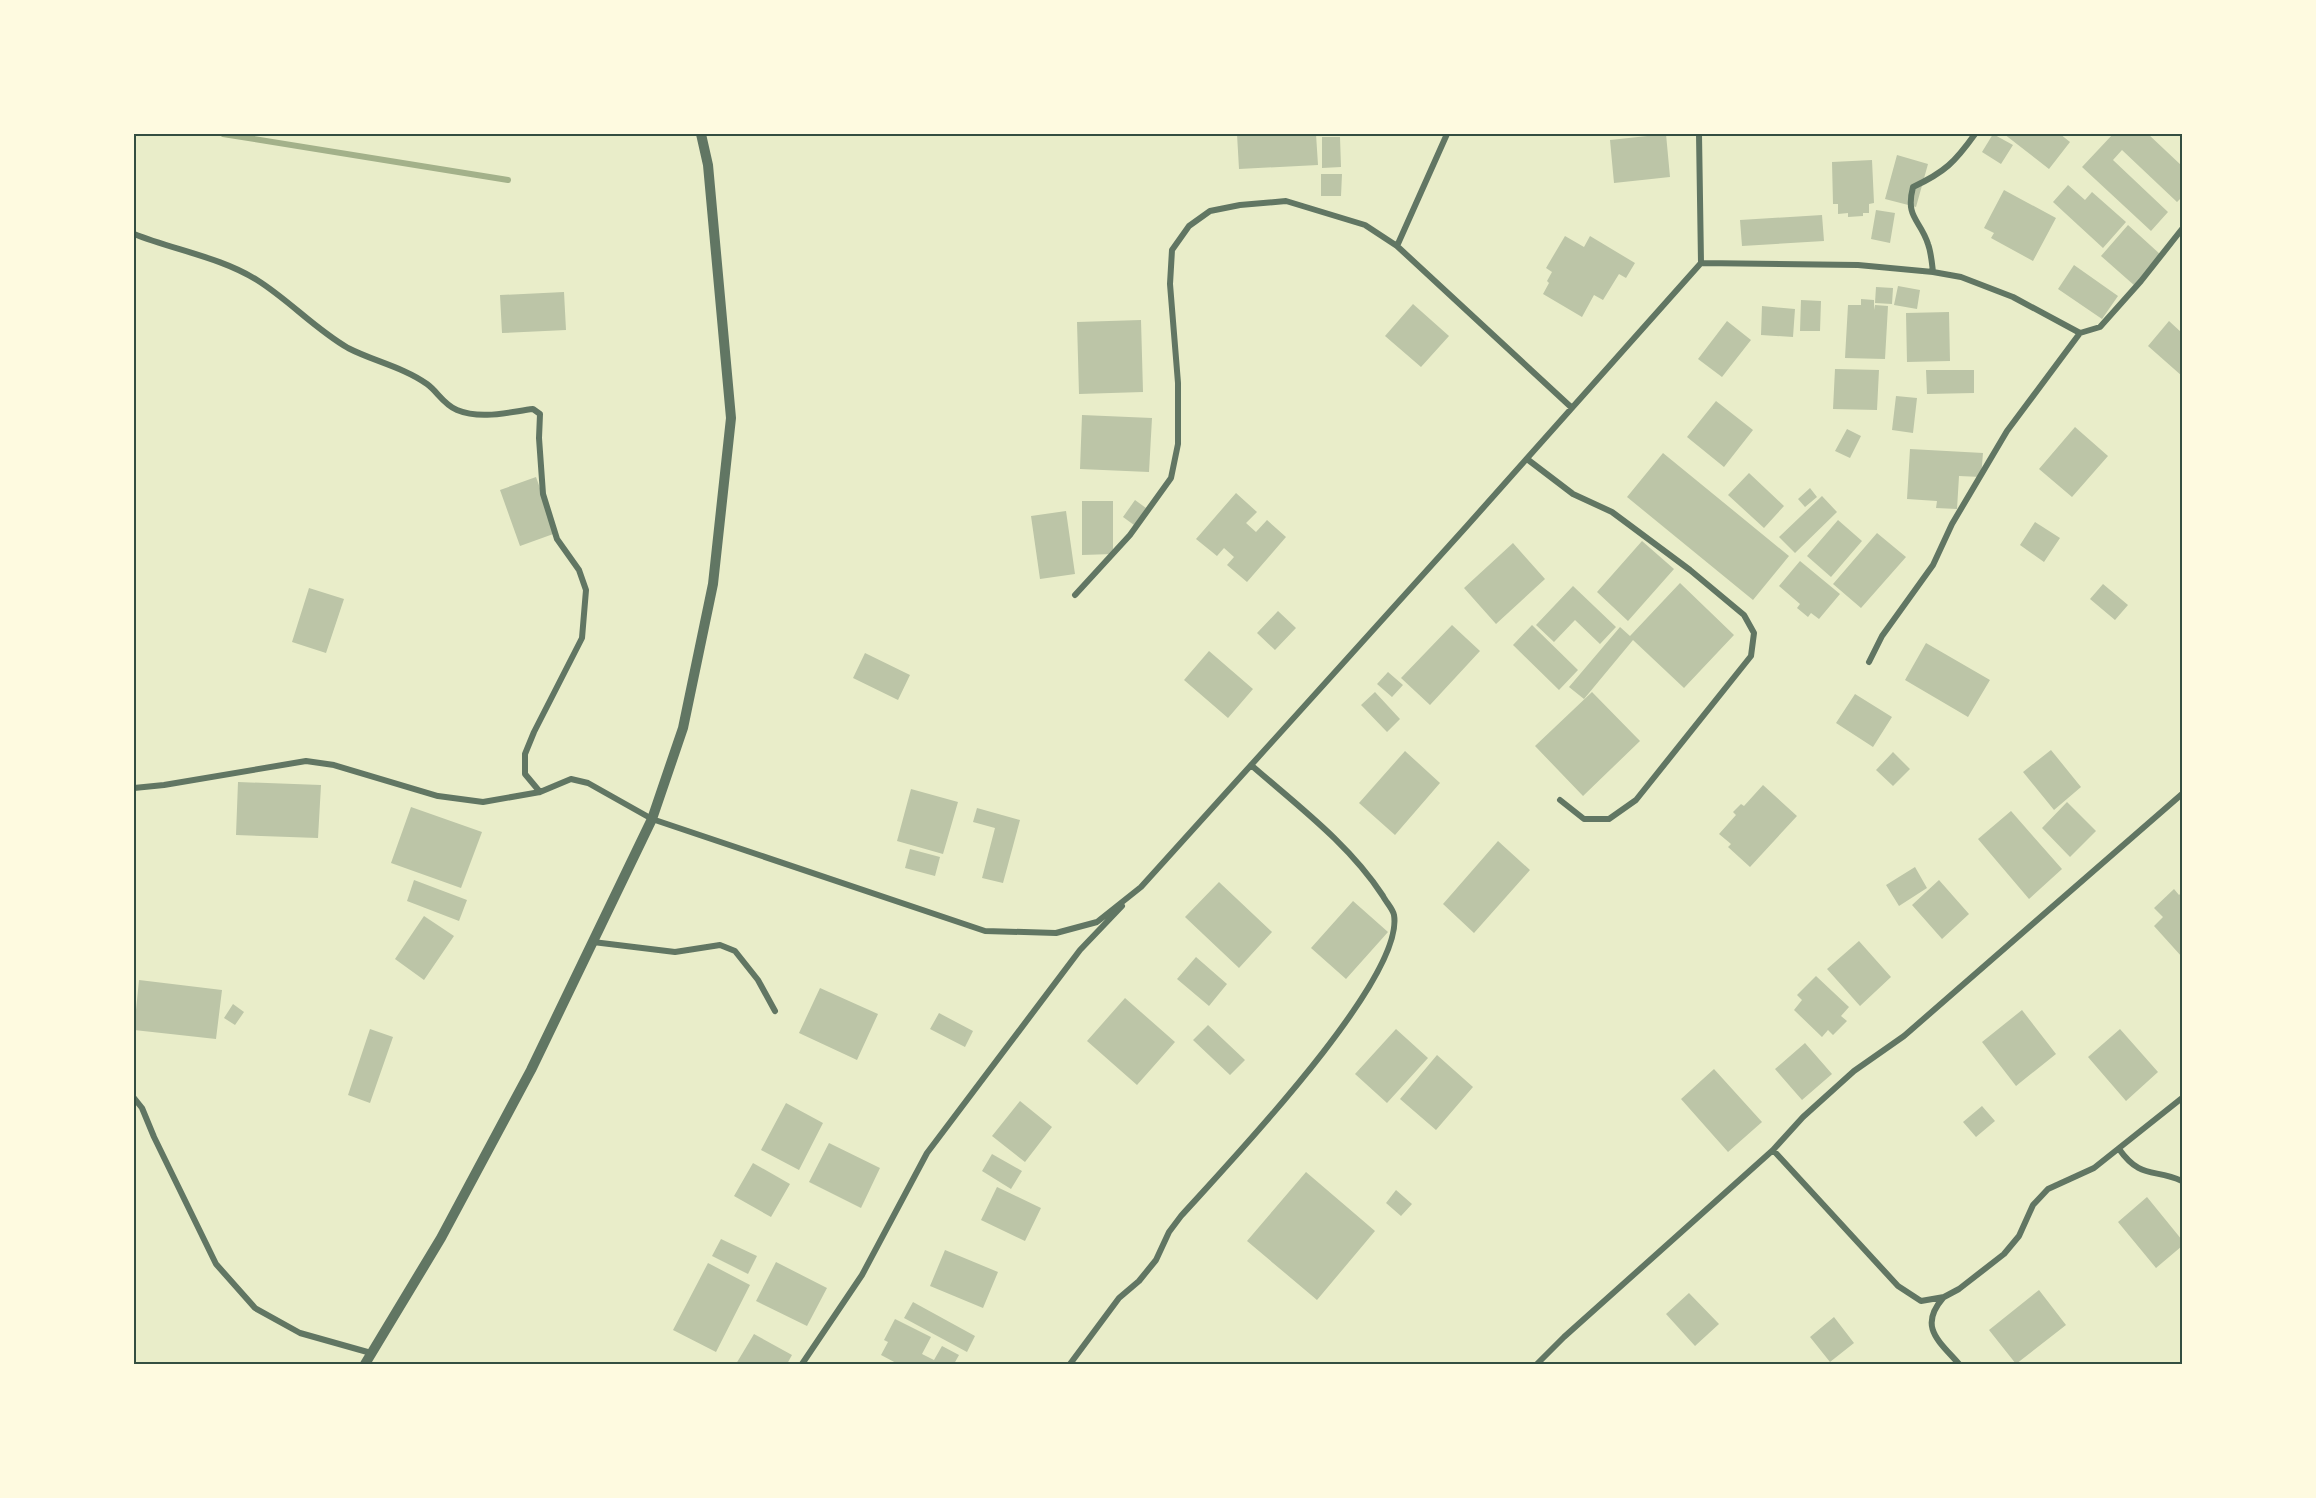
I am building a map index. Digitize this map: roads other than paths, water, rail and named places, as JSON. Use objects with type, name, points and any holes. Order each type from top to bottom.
[{"type":"street","points":[[364,1365],[447,1228],[531,1070],[652,819],[683,728],[713,584],[731,418],[708,165],[701,134]]},
{"type":"street","points":[[1397,246],[1447,134]]},
{"type":"street","points":[[802,1365],[862,1275],[927,1153],[1080,950],[1141,887],[1701,263],[1699,134]]},
{"type":"street","points":[[1934,272],[1928,243],[1918,227],[1909,203],[1913,187],[1937,176],[1957,159],[1975,134]]},
{"type":"street","points":[[1075,595],[1130,535],[1171,478],[1178,444],[1178,383],[1170,284],[1172,250],[1189,226],[1210,211],[1240,205],[1286,201],[1365,225],[1397,246],[1572,408]]},
{"type":"street","points":[[1869,662],[1882,636],[1933,565],[1952,524],[2007,431],[2080,333],[2100,327],[2182,230]]},
{"type":"street","points":[[134,234],[225,264],[257,280],[349,348],[428,384],[440,400],[458,410],[486,415],[533,409],[538,411],[540,414],[539,438],[543,494],[556,539],[579,570],[586,590],[582,638],[525,754],[525,774],[540,792]]},
{"type":"street","points":[[1701,263],[1858,265],[1934,272],[1961,277],[2013,297],[2080,333]]},
{"type":"street","points":[[1527,459],[1573,494],[1612,512],[1690,570],[1744,615],[1754,633],[1751,656],[1636,800],[1609,819],[1584,819],[1560,800]]},
{"type":"street","points":[[134,788],[306,761],[334,765],[438,796],[483,802],[540,792],[571,779],[588,783],[652,819],[985,931],[1056,933],[1097,922],[1141,887]]},
{"type":"street","points":[[1070,1365],[1119,1298],[1139,1281],[1156,1260],[1169,1232],[1181,1216],[1330,1045],[1365,995],[1388,954],[1394,933],[1394,914],[1369,876],[1330,834],[1251,765]]},
{"type":"street","points":[[1537,1365],[1564,1337],[1773,1150],[1803,1117],[1854,1071],[1904,1036],[2182,794]]},
{"type":"street","points":[[593,942],[675,952],[720,945],[735,951],[758,980],[775,1011]]},
{"type":"street","points":[[134,1098],[142,1108],[153,1137],[216,1264],[255,1308],[300,1333],[372,1353]]},
{"type":"street","points":[[1773,1150],[1898,1286],[1921,1300],[1944,1297],[1959,1289],[2004,1254],[2019,1236],[2033,1205],[2048,1189],[2094,1168],[2182,1098]]},
{"type":"street","points":[[2119,1149],[2127,1161],[2136,1168],[2182,1181]]},
{"type":"street","points":[[1944,1297],[1934,1309],[1931,1327],[1939,1342],[1959,1365]]},
{"type":"waterway","points":[[223,134],[508,180]]}]
